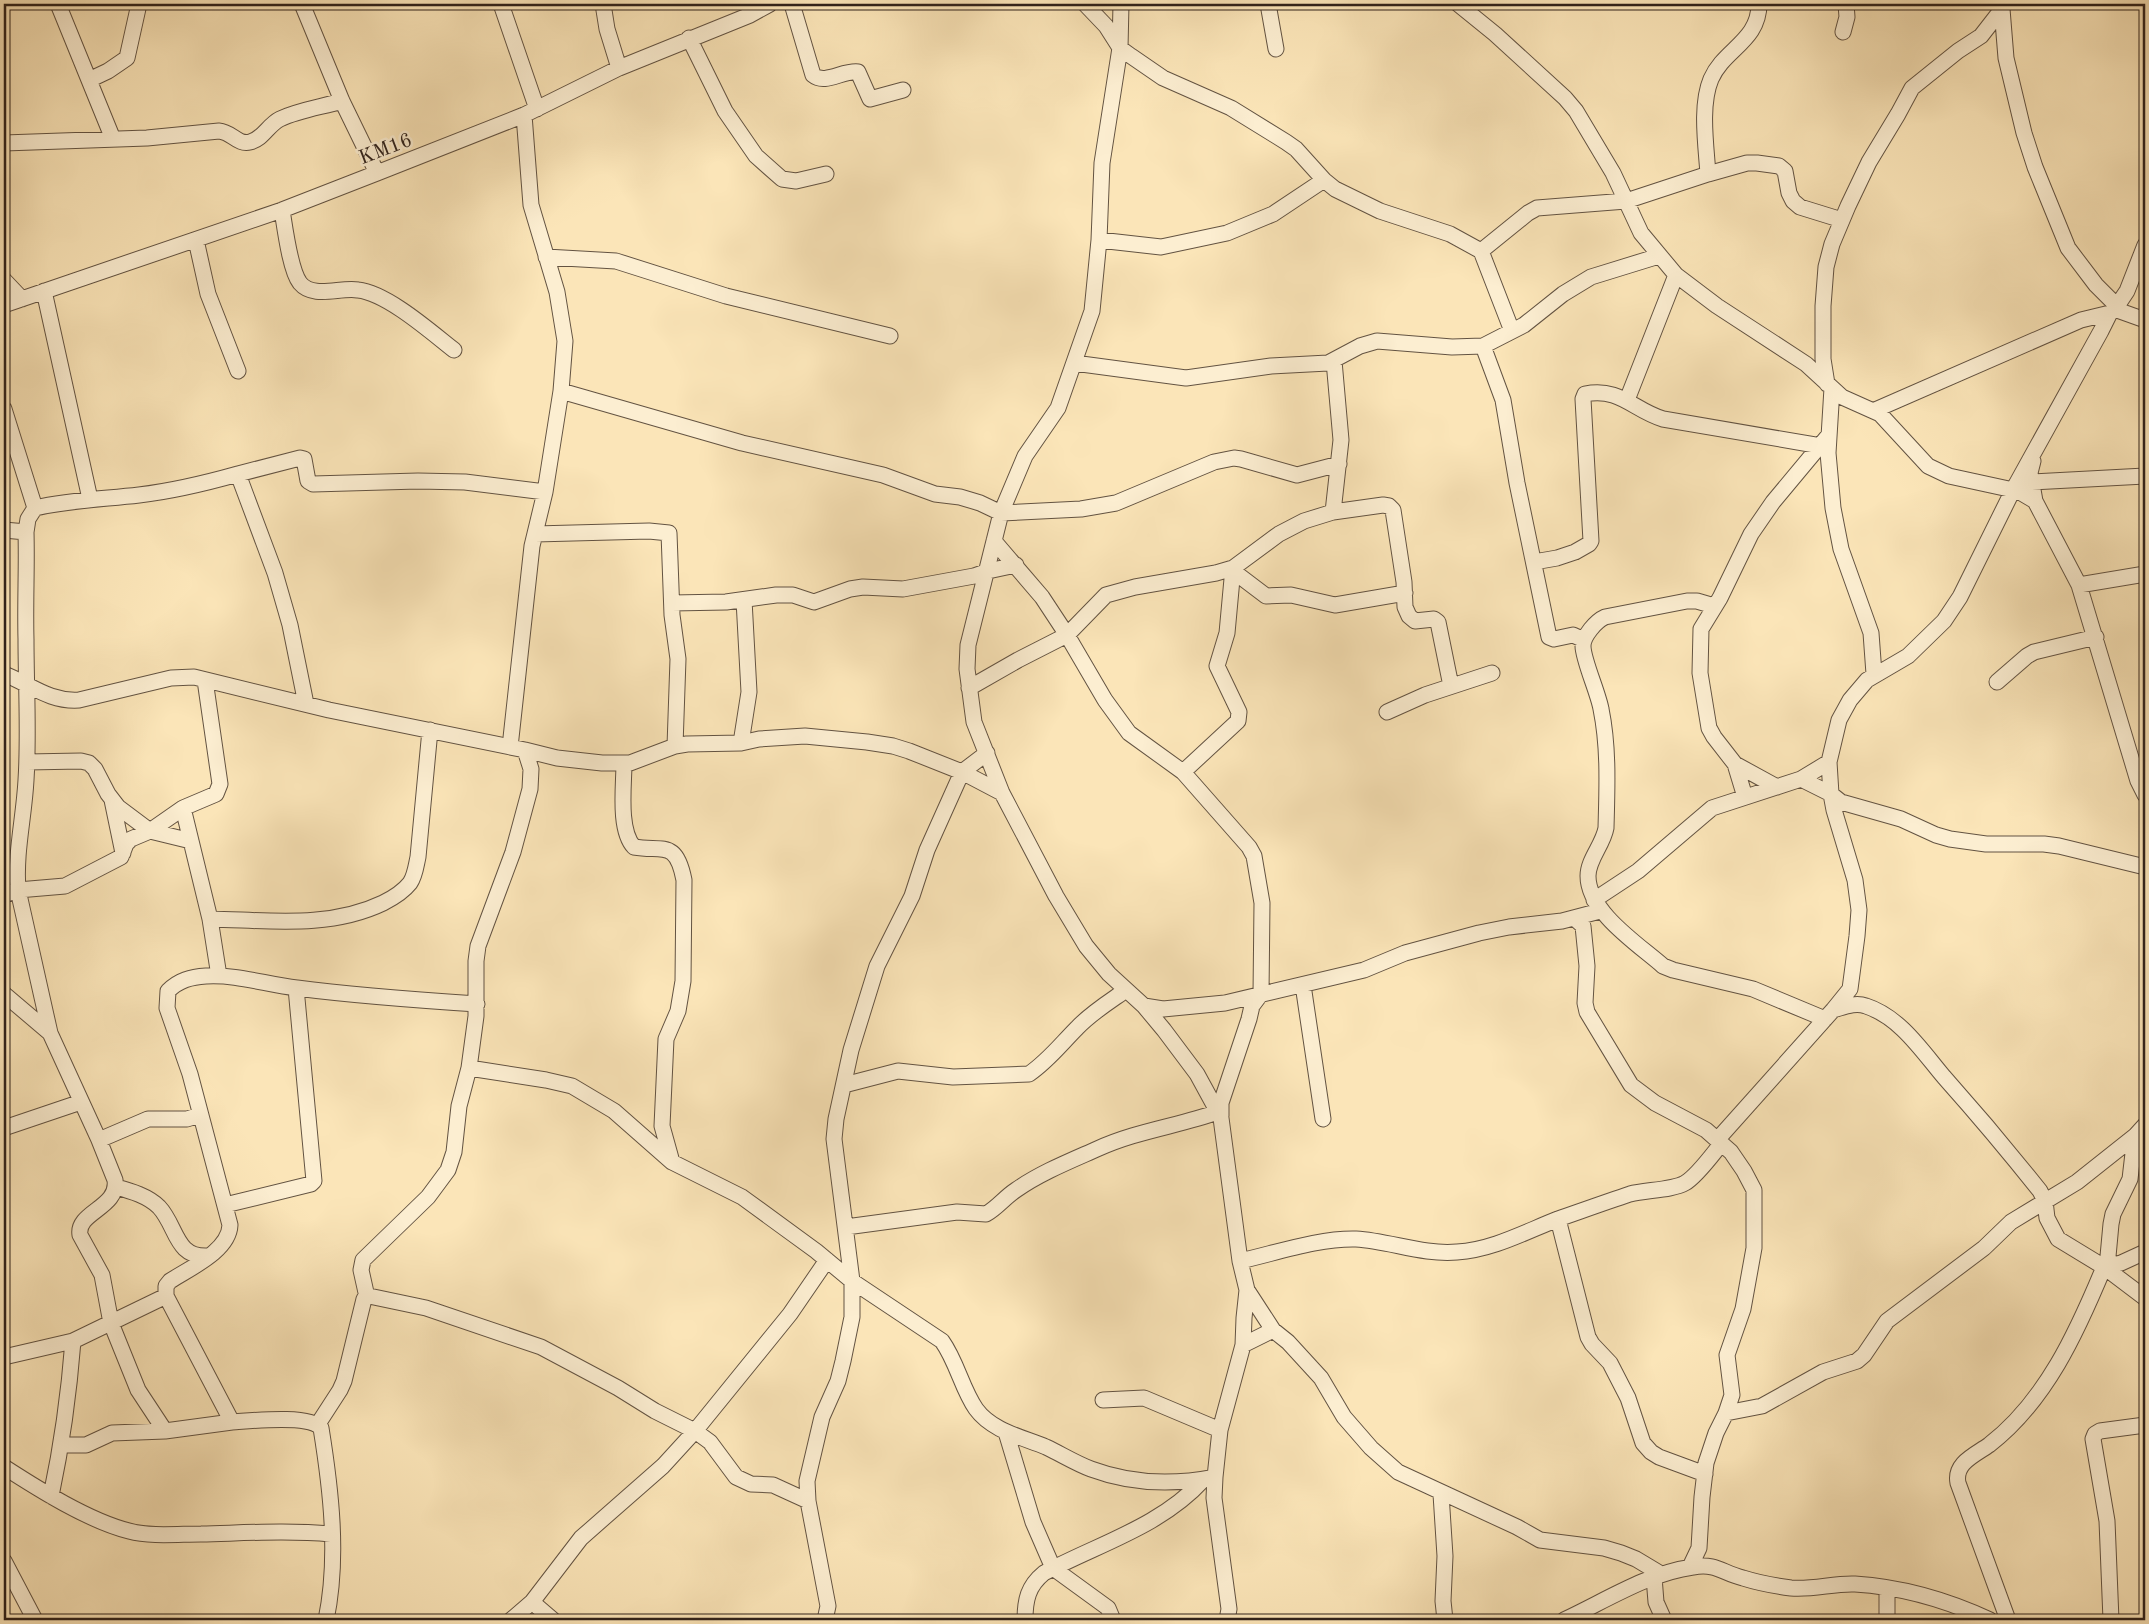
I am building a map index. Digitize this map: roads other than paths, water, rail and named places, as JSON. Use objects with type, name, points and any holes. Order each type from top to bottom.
[{"type":"street","points":[[58,4],[113,139]]},
{"type":"street","points":[[89,80],[108,71],[127,58],[139,4]]},
{"type":"street","points":[[302,4],[342,101],[377,173]]},
{"type":"street","points":[[318,1424],[340,1390],[344,1380],[366,1297],[361,1270],[363,1260],[428,1197],[448,1170],[454,1152],[459,1106],[469,1068],[476,1004],[478,946],[513,852],[530,789],[531,769],[517,748],[535,534],[545,492],[561,391],[564,341],[562,316],[531,205],[530,112],[501,4]]},
{"type":"street","points":[[603,4],[607,29],[620,68]]},
{"type":"street","name":"KM16","points":[[4,305],[282,210],[377,173],[530,112],[620,68],[689,38],[750,15],[770,4]]},
{"type":"street","points":[[792,4],[813,75],[817,79],[823,80],[847,72],[858,72],[870,99],[903,90]]},
{"type":"street","points":[[1085,4],[1106,26],[1120,48],[1163,78],[1231,108],[1286,142],[1296,149],[1324,180],[1335,189],[1380,211],[1450,234],[1481,251],[1512,331]]},
{"type":"street","points":[[1121,4],[1120,48],[1102,164],[1100,240],[1092,311],[1058,408],[1025,456],[1001,513],[968,646],[969,688],[974,722],[1002,793],[1056,896],[1086,946],[1109,974],[1144,1006],[1197,1074],[1219,1115]]},
{"type":"street","points":[[1268,4],[1276,49]]},
{"type":"street","points":[[1458,4],[1495,34],[1565,98],[1576,111],[1613,173],[1641,233],[1676,275],[1717,306],[1806,364],[1829,386],[1851,402],[1875,410],[1928,466],[1949,476],[2013,490],[2035,502]]},
{"type":"street","points":[[1708,174],[1705,129],[1709,85],[1715,70],[1753,29],[1759,16],[1759,4]]},
{"type":"street","points":[[1844,32],[1847,17],[1846,4]]},
{"type":"street","points":[[1874,674],[1871,633],[1837,533],[1828,453],[1824,441],[1829,386],[1823,359],[1823,306],[1826,267],[1832,244],[1869,162],[1912,88],[1958,50],[1981,36],[2002,6]]},
{"type":"street","points":[[2002,6],[2006,58],[2024,133],[2068,248],[2113,309],[2145,320]]},
{"type":"street","points":[[689,38],[725,111],[756,156],[782,178],[796,181],[826,174]]},
{"type":"street","points":[[4,143],[147,138],[219,131],[226,132],[238,141],[248,143],[256,140],[279,120],[342,101]]},
{"type":"street","points":[[1481,251],[1528,213],[1537,208],[1626,201],[1747,163],[1779,166],[1785,171],[1789,193],[1793,201],[1800,207],[1842,220]]},
{"type":"street","points":[[1100,240],[1161,247],[1227,233],[1273,214],[1324,180]]},
{"type":"street","points":[[282,210],[295,275],[301,285],[311,292],[358,290],[376,295],[421,323],[454,350]]},
{"type":"street","points":[[196,240],[208,294],[238,371]]},
{"type":"street","points":[[1240,1261],[1331,1240],[1377,1241],[1434,1252],[1458,1252],[1506,1241],[1558,1219],[1632,1193],[1686,1183],[1726,1142],[1850,988],[1857,936],[1858,898],[1852,865],[1835,802],[1829,762],[1839,720],[1850,700],[1874,674],[1908,656],[1944,620],[1960,597],[2013,490],[2113,309],[2126,290],[2145,244]]},
{"type":"street","points":[[1074,363],[1186,378],[1271,366],[1323,364],[1334,361],[1360,346],[1377,341],[1452,347],[1483,346],[1524,325],[1563,294],[1590,277],[1659,256]]},
{"type":"street","points":[[546,257],[616,261],[726,296],[890,336]]},
{"type":"street","points":[[1627,400],[1676,275]]},
{"type":"street","points":[[4,280],[22,299]]},
{"type":"street","points":[[44,291],[90,499]]},
{"type":"street","points":[[1875,410],[2081,320],[2113,309]]},
{"type":"street","points":[[1483,346],[1503,400],[1517,483],[1549,637],[1554,639],[1573,635],[1584,640]]},
{"type":"street","points":[[1806,364],[1823,359]]},
{"type":"street","points":[[1333,512],[1341,440],[1334,361]]},
{"type":"street","points":[[561,391],[742,443],[868,471],[935,494],[960,497],[980,503],[1001,513],[1081,509],[1116,503],[1214,462],[1226,459],[1242,459],[1297,475],[1339,464]]},
{"type":"street","points":[[1534,562],[1557,558],[1575,552],[1589,544],[1592,537],[1583,398],[1585,394],[1616,394],[1650,415],[1663,419],[1824,441]]},
{"type":"street","points":[[4,408],[35,508]]},
{"type":"street","points":[[1745,797],[1735,764],[1709,728],[1700,673],[1701,629],[1751,534],[1773,502],[1824,441]]},
{"type":"street","points":[[2035,451],[2030,473],[2035,502],[2079,585],[2138,781],[2145,795]]},
{"type":"street","points":[[164,1431],[138,1390],[111,1323],[102,1275],[79,1231],[82,1223],[111,1199],[116,1188],[113,1172],[50,1033],[11,893],[25,794],[28,686],[26,532],[28,519],[35,508],[181,488],[300,458],[304,459],[308,481],[313,484],[418,481],[465,482],[545,492]]},
{"type":"street","points":[[238,474],[275,573],[288,616],[306,704]]},
{"type":"street","points":[[2031,482],[2145,476]]},
{"type":"street","points":[[969,688],[1068,635],[1106,595],[1128,588],[1233,569],[1278,534],[1304,521],[1333,512],[1383,505],[1389,506],[1393,510],[1405,593],[1405,607],[1409,616],[1415,621],[1434,619],[1438,622],[1451,686]]},
{"type":"street","points":[[4,530],[26,532]]},
{"type":"street","points":[[535,534],[649,531],[669,533],[672,604],[678,659],[675,746]]},
{"type":"street","points":[[994,541],[1042,597],[1068,635],[1105,700],[1129,733],[1183,772],[1249,847],[1254,856],[1262,903],[1261,994],[1252,1006],[1250,1019],[1220,1103],[1219,1115],[1240,1261],[1247,1290],[1243,1345],[1209,1478],[1214,1498],[1229,1609],[1227,1620]]},
{"type":"street","points":[[672,604],[744,600],[776,595],[793,595],[814,602],[850,589],[903,589],[974,576],[1016,565]]},
{"type":"street","points":[[1233,569],[1259,592],[1271,596],[1291,595],[1340,605],[1405,593]]},
{"type":"street","points":[[1183,772],[1238,722],[1240,717],[1217,666],[1228,633],[1233,569]]},
{"type":"street","points":[[2079,585],[2145,574]]},
{"type":"street","points":[[741,743],[749,692],[744,600]]},
{"type":"street","points":[[1714,606],[1697,601],[1687,601],[1605,617],[1597,622],[1584,640],[1583,652],[1598,693],[1605,730],[1607,769],[1604,835],[1591,863],[1588,875],[1597,905],[1663,966],[1673,970],[1753,989],[1829,1015],[1858,1004],[1877,1010],[1900,1027],[1998,1138],[2040,1191],[2045,1201],[2047,1218],[2058,1239],[2106,1267],[2145,1298]]},
{"type":"street","points":[[1997,682],[2034,652],[2096,637]]},
{"type":"street","points":[[1386,712],[1451,686],[1492,673]]},
{"type":"street","points":[[4,674],[53,698],[68,701],[170,678],[194,677],[306,704],[578,762],[624,763],[644,758],[675,746],[741,743],[759,739],[805,736],[867,742],[893,746],[962,772],[1002,793]]},
{"type":"street","points":[[11,893],[66,886],[121,858],[126,844],[131,839],[150,831],[183,808],[216,794],[220,784],[205,680]]},
{"type":"street","points":[[210,919],[314,921],[332,919],[375,906],[402,891],[413,877],[418,857],[430,730]]},
{"type":"street","points":[[825,1620],[828,1606],[808,1501],[807,1481],[822,1417],[838,1381],[852,1317],[852,1281],[834,1139],[836,1119],[851,1050],[870,982],[912,896],[927,850],[962,772],[987,753]]},
{"type":"street","points":[[26,762],[80,761],[89,763],[95,769],[112,800],[123,853]]},
{"type":"street","points":[[1144,1006],[1162,1009],[1224,1002],[1364,970],[1405,953],[1480,933],[1509,927],[1573,922],[1597,905],[1712,808],[1801,779],[1829,762]]},
{"type":"street","points":[[624,763],[624,827],[628,841],[634,847],[665,848],[672,852],[682,867],[684,880],[683,981],[678,1011],[666,1039],[662,1126],[672,1162]]},
{"type":"street","points":[[1735,764],[1777,787]]},
{"type":"street","points":[[1801,779],[1835,802],[1901,819],[1936,835],[1950,839],[1986,844],[2044,844],[2059,846],[2145,867]]},
{"type":"street","points":[[112,800],[150,831],[191,841]]},
{"type":"street","points":[[183,808],[210,919],[219,976]]},
{"type":"street","points":[[1573,922],[1586,966],[1586,1012],[1621,1070],[1632,1085],[1647,1097],[1726,1142],[1751,1182],[1755,1211],[1754,1248],[1742,1309],[1727,1355],[1732,1395],[1713,1441],[1705,1474],[1699,1548],[1690,1567]]},
{"type":"street","points":[[232,1422],[166,1296],[166,1286],[170,1281],[219,1249],[230,1233],[225,1205],[190,1074],[167,1008],[168,991],[176,984],[188,979],[219,976],[358,996],[476,1004]]},
{"type":"street","points":[[1303,985],[1323,1119]]},
{"type":"street","points":[[225,1205],[302,1186],[314,1181],[296,988]]},
{"type":"street","points":[[1850,988],[1858,1004]]},
{"type":"street","points":[[844,1085],[898,1071],[953,1078],[1029,1074],[1062,1046],[1085,1020],[1126,990]]},
{"type":"street","points":[[4,994],[50,1033]]},
{"type":"street","points":[[469,1068],[572,1086],[614,1111],[672,1162],[742,1197],[852,1281],[942,1341],[949,1351],[976,1409],[988,1421],[1006,1432],[1047,1448],[1090,1469],[1116,1476],[1165,1483],[1209,1478]]},
{"type":"street","points":[[4,1128],[80,1102]]},
{"type":"street","points":[[99,1140],[148,1119],[187,1119],[200,1115]]},
{"type":"street","points":[[846,1227],[957,1212],[986,1214],[1015,1190],[1099,1148],[1126,1138],[1219,1115]]},
{"type":"street","points":[[630,1124],[662,1126]]},
{"type":"street","points":[[1726,1413],[1762,1406],[1823,1372],[1857,1361],[1872,1344],[1887,1321],[1984,1248],[2011,1222],[2076,1182],[2140,1131]]},
{"type":"street","points":[[2008,1620],[1958,1483],[1959,1469],[1963,1463],[1998,1437],[2033,1402],[2074,1332],[2106,1267],[2111,1224],[2116,1206],[2130,1179],[2140,1131]]},
{"type":"street","points":[[116,1188],[150,1200],[159,1207],[183,1249],[199,1257],[208,1256]]},
{"type":"street","points":[[1558,1219],[1588,1338],[1613,1370],[1628,1398],[1643,1443],[1651,1452],[1660,1457],[1705,1474]]},
{"type":"street","points":[[2106,1267],[2126,1261],[2145,1252]]},
{"type":"street","points":[[511,1620],[532,1602],[581,1538],[662,1466],[695,1430],[790,1314],[826,1260]]},
{"type":"street","points":[[1247,1290],[1274,1330],[1288,1342],[1321,1378],[1344,1416],[1376,1452],[1398,1472],[1540,1540],[1613,1550],[1636,1559],[1657,1576]]},
{"type":"street","points":[[4,1358],[73,1341],[166,1296]]},
{"type":"street","points":[[366,1297],[426,1308],[541,1347],[618,1388],[655,1411],[695,1430],[710,1442],[736,1477],[751,1484],[773,1485],[808,1501]]},
{"type":"street","points":[[1243,1345],[1274,1330]]},
{"type":"street","points":[[51,1496],[62,1445],[70,1384],[73,1341]]},
{"type":"street","points":[[1103,1400],[1144,1398],[1220,1430]]},
{"type":"street","points":[[62,1445],[86,1445],[112,1433],[164,1431],[232,1422],[268,1420],[306,1421],[318,1424],[321,1428],[330,1492],[332,1566],[326,1620]]},
{"type":"street","points":[[2111,1620],[2107,1520],[2093,1439],[2095,1434],[2100,1431],[2145,1425]]},
{"type":"street","points":[[1006,1432],[1033,1522],[1053,1568],[1108,1608],[1113,1620]]},
{"type":"street","points":[[4,1467],[51,1496],[90,1516],[130,1532],[182,1534],[283,1532],[331,1534]]},
{"type":"street","points":[[1025,1620],[1026,1600],[1030,1588],[1037,1579],[1053,1568],[1157,1518],[1209,1478]]},
{"type":"street","points":[[1442,1494],[1445,1556],[1443,1601],[1445,1620]]},
{"type":"street","points":[[1699,1548],[1710,1566]]},
{"type":"street","points":[[4,1561],[35,1620]]},
{"type":"street","points":[[1564,1620],[1657,1576],[1690,1567],[1710,1566],[1721,1568],[1741,1578],[1792,1588],[1856,1584],[1887,1589],[1947,1602],[1990,1620]]},
{"type":"street","points":[[1657,1576],[1656,1602],[1664,1620]]},
{"type":"street","points":[[1887,1589],[1887,1620]]},
{"type":"street","points":[[532,1602],[553,1620]]}]
